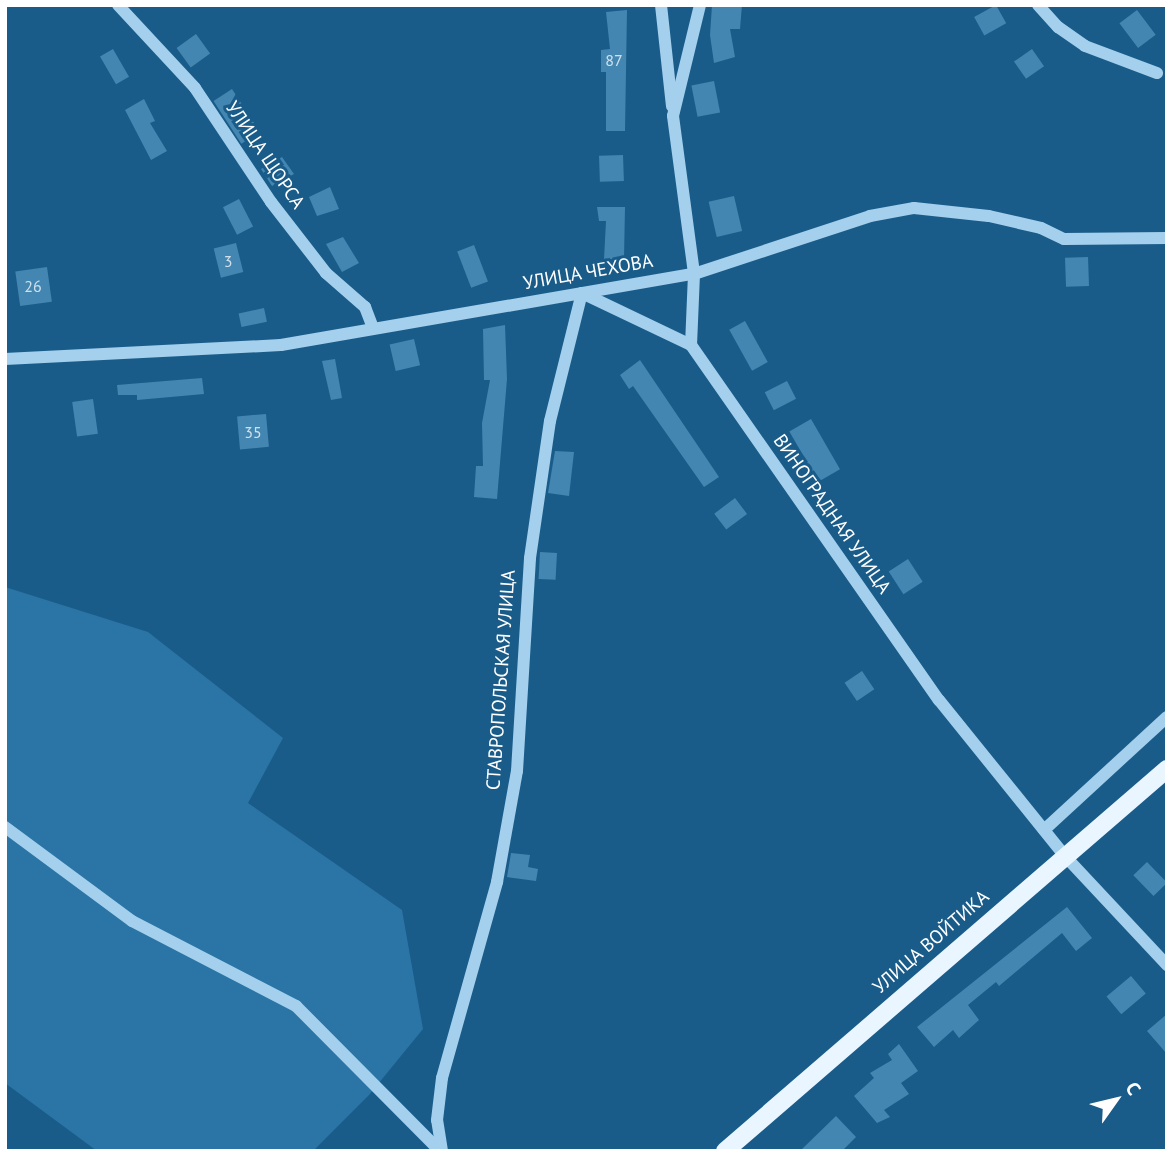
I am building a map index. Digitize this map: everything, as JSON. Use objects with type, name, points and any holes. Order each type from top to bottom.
[{"type":"main road","name":"УЛИЦА ВОЙТИКА","points":[[725,1151],[1064,855],[1167,769]]},
{"type":"street","name":"УЛИЦА ЩОРСА","points":[[118,5],[195,88],[271,202],[326,273],[365,307],[373,328]]},
{"type":"street","points":[[582,293],[691,345],[694,274],[661,5]]},
{"type":"street","points":[[673,116],[700,5]]},
{"type":"street","points":[[1038,5],[1058,27],[1085,46],[1157,73]]},
{"type":"street","name":"УЛИЦА ЧЕХОВА","points":[[5,359],[281,345],[694,274],[870,216],[914,208],[989,216],[1041,228],[1064,239],[1167,237]]},
{"type":"street","name":"СТАВРОПОЛЬСКАЯ УЛИЦА","points":[[441,1151],[437,1120],[442,1078],[497,882],[517,771],[530,558],[550,421],[582,293]]},
{"type":"street","name":"ВИНОГРАДНАЯ УЛИЦА","points":[[691,345],[939,700],[1064,855],[1167,965]]},
{"type":"street","points":[[1044,830],[1167,717]]},
{"type":"street","points":[[5,827],[38,856],[74,874],[132,921],[296,1006],[441,1151]]},
{"type":"shaded area","points":[[5,587],[148,632],[283,738],[248,803],[402,910],[423,1029],[369,1095],[313,1151],[97,1151],[5,1083]]},
{"type":"building","points":[[712,5],[742,5],[740,29],[730,29],[735,57],[714,63],[710,35]]},
{"type":"building","points":[[996,5],[1006,23],[984,35],[974,17]]},
{"type":"building","points":[[627,10],[625,131],[606,131],[606,72],[601,72],[601,50],[610,49],[606,12]]},
{"type":"building","points":[[1137,10],[1156,35],[1138,48],[1119,23]]},
{"type":"building","points":[[196,34],[210,53],[191,68],[177,48]]},
{"type":"building","points":[[113,49],[129,77],[116,84],[100,56]]},
{"type":"building","points":[[1032,49],[1044,66],[1026,79],[1014,62]]},
{"type":"building","points":[[714,81],[720,112],[698,117],[691,85]]},
{"type":"building","points":[[232,89],[260,132],[241,144],[214,101]]},
{"type":"building","points":[[144,99],[155,121],[150,123],[167,151],[151,160],[125,110]]},
{"type":"building","points":[[623,155],[624,181],[600,182],[599,156]]},
{"type":"building","points":[[282,157],[294,174],[272,186],[261,169]]},
{"type":"building","points":[[330,187],[339,209],[317,216],[309,197]]},
{"type":"building","points":[[734,196],[742,231],[717,237],[709,202]]},
{"type":"building","points":[[239,199],[253,227],[237,235],[223,207]]},
{"type":"building","points":[[597,207],[625,207],[624,259],[604,259],[606,221],[599,221]]},
{"type":"building","points":[[343,237],[359,263],[342,272],[326,244]]},
{"type":"building","points":[[236,243],[243,272],[221,278],[214,249]]},
{"type":"building","points":[[474,245],[488,281],[471,288],[457,251]]},
{"type":"building","points":[[1088,257],[1089,286],[1066,287],[1065,258]]},
{"type":"building","points":[[47,267],[52,302],[20,306],[15,271]]},
{"type":"building","points":[[264,308],[267,322],[241,327],[239,313]]},
{"type":"building","points":[[745,321],[768,362],[752,371],[729,330]]},
{"type":"building","points":[[505,325],[507,379],[497,499],[474,497],[476,466],[483,466],[482,423],[490,380],[484,380],[483,329]]},
{"type":"building","points":[[414,339],[420,365],[396,371],[390,345]]},
{"type":"building","points":[[335,359],[342,398],[331,400],[322,361]]},
{"type":"building","points":[[640,360],[719,477],[704,487],[633,386],[629,389],[620,375]]},
{"type":"building","points":[[202,378],[204,394],[137,400],[137,395],[118,395],[117,385]]},
{"type":"building","points":[[787,381],[796,399],[774,410],[765,392]]},
{"type":"building","points":[[93,399],[98,434],[77,437],[72,402]]},
{"type":"building","points":[[266,414],[269,447],[240,449],[237,417]]},
{"type":"building","points":[[811,419],[840,469],[818,482],[789,431]]},
{"type":"building","points":[[555,451],[574,452],[569,496],[548,493]]},
{"type":"building","points":[[735,498],[747,514],[726,530],[714,514]]},
{"type":"building","points":[[540,552],[557,553],[556,580],[539,579]]},
{"type":"building","points":[[908,559],[923,582],[903,594],[889,572]]},
{"type":"building","points":[[862,671],[874,689],[857,701],[845,683]]},
{"type":"building","points":[[511,853],[530,855],[528,867],[538,869],[536,881],[507,877]]},
{"type":"building","points":[[1147,862],[1167,883],[1153,896],[1133,875]]},
{"type":"building","points":[[1067,907],[1092,938],[1076,951],[1062,933],[999,986],[996,982],[968,1005],[979,1020],[959,1038],[953,1030],[934,1047],[917,1027]]},
{"type":"building","points":[[1131,976],[1146,994],[1121,1014],[1106,997]]},
{"type":"building","points":[[1167,1014],[1167,1054],[1147,1031]]},
{"type":"building","points":[[899,1044],[918,1071],[901,1083],[909,1094],[884,1110],[890,1117],[877,1123],[854,1096],[874,1078],[870,1073],[892,1060],[888,1054]]},
{"type":"building","points":[[836,1116],[856,1137],[842,1151],[800,1151]]}]
